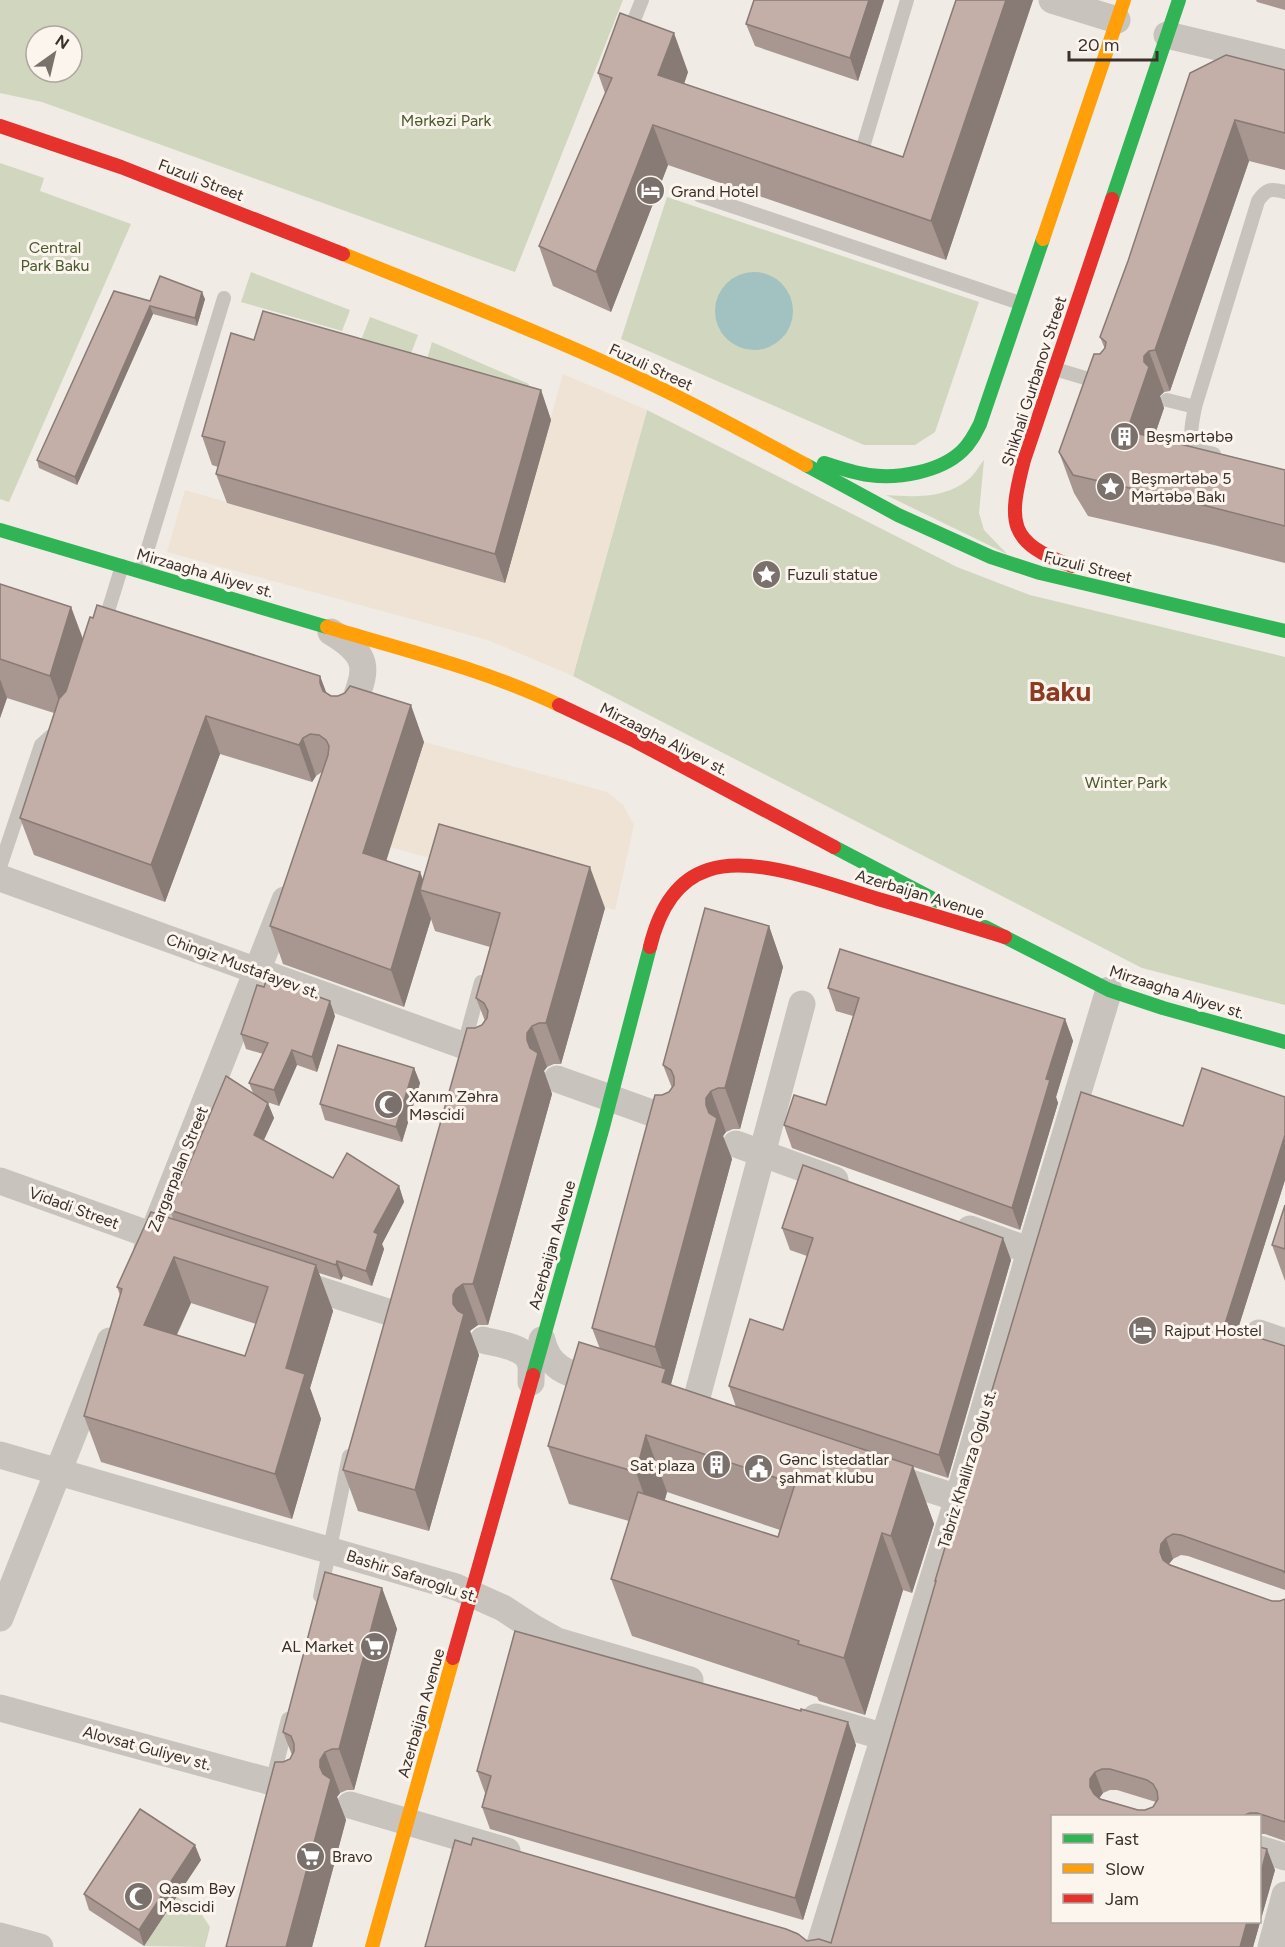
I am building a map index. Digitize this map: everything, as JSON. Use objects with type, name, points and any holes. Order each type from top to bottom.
[{"type":"main road","name":"Shikhali Gurbanov Street","points":[[1179,0],[1024,460],[1017,486],[1014,517],[1019,534],[1036,550],[1065,563],[1254,624]]},
{"type":"main road","points":[[729,423],[819,461],[872,475],[921,471],[949,460],[965,448],[980,424],[1120,10]]},
{"type":"main road","name":"Fuzuli Street","points":[[0,126],[57,143],[189,192],[587,355],[729,423],[893,514],[952,542],[1040,573],[1285,631]]},
{"type":"main road","name":"Mirzaagha Aliyev st.","points":[[0,530],[303,619],[503,681],[565,707],[635,741],[1005,938],[1109,990],[1173,1011],[1285,1042]]},
{"type":"main road","name":"Azerbaijan Avenue","points":[[372,1947],[610,1099],[653,934],[665,905],[681,884],[705,869],[726,864],[769,868],[799,875],[1005,938]]},
{"type":"street","points":[[1052,0],[1120,10]]},
{"type":"street","points":[[1167,35],[1285,63]]},
{"type":"street","points":[[303,619],[341,638],[353,646],[362,658],[364,669],[349,718]]},
{"type":"street","name":"Chingiz Mustafayev st.","points":[[0,878],[257,971],[470,1053]]},
{"type":"street","name":"Zargarpalan Street","points":[[139,1268],[294,878]]},
{"type":"street","name":"Tabriz Khalilrza Oglu st.","points":[[813,1942],[885,1737],[1109,990]]},
{"type":"street","points":[[693,1412],[802,1004]]},
{"type":"street","points":[[557,1079],[674,1122]]},
{"type":"street","points":[[736,1144],[862,1190]]},
{"type":"street","name":"Vidadi Street","points":[[0,1181],[195,1250]]},
{"type":"street","points":[[952,1222],[1031,1251]]},
{"type":"street","points":[[264,1272],[388,1312]]},
{"type":"street","points":[[0,1618],[118,1322]]},
{"type":"street","points":[[1259,1333],[1285,1342]]},
{"type":"street","points":[[483,1340],[519,1350],[525,1354],[531,1365],[531,1382]]},
{"type":"street","points":[[542,1340],[547,1356],[562,1370],[626,1391]]},
{"type":"street","name":"Bashir Safaroglu st.","points":[[0,1455],[423,1576],[472,1593],[503,1608],[557,1641],[719,1689]]},
{"type":"street","points":[[859,1466],[958,1498]]},
{"type":"street","name":"Alovsat Guliyev st.","points":[[0,1708],[278,1788]]},
{"type":"street","points":[[797,1712],[885,1737]]},
{"type":"street","points":[[350,1805],[534,1859]]},
{"type":"street","points":[[1261,1849],[1285,1857]]},
{"type":"street","points":[[1272,1947],[1285,1895]]},
{"type":"street","points":[[0,1935],[40,1947]]},
{"type":"lane","points":[[625,44],[642,0]]},
{"type":"lane","points":[[863,147],[908,0]]},
{"type":"lane","points":[[1231,459],[1199,450],[1193,443],[1191,431],[1195,407],[1258,201],[1264,192],[1272,188],[1285,192]]},
{"type":"lane","points":[[699,195],[1020,303]]},
{"type":"lane","points":[[141,571],[224,298]]},
{"type":"lane","points":[[1055,369],[1112,386]]},
{"type":"lane","points":[[1167,400],[1195,407]]},
{"type":"lane","points":[[99,641],[122,566]]},
{"type":"lane","points":[[0,867],[41,745],[51,736],[63,734],[71,726]]},
{"type":"lane","points":[[470,1053],[484,971]]},
{"type":"lane","points":[[316,1614],[352,1447]]},
{"type":"lane","points":[[278,1788],[292,1704]]},
{"type":"green space","name":"Mərkəzi Park","points":[[0,0],[623,0],[515,272],[42,102],[0,93]]},
{"type":"green space","name":"Central Park Baku","points":[[0,163],[44,178],[40,191],[131,224],[9,502],[0,499]]},
{"type":"green space","points":[[667,197],[979,302],[935,432],[915,445],[864,445],[621,339]]},
{"type":"green space","points":[[251,272],[350,310],[342,331],[241,302]]},
{"type":"green space","points":[[370,317],[418,335],[405,369],[355,356]]},
{"type":"green space","points":[[432,342],[529,384],[522,403],[423,373]]},
{"type":"green space","name":"Winter Park","points":[[647,410],[957,567],[1030,595],[1285,657],[1285,1005],[1142,968],[573,676]]},
{"type":"green space","points":[[984,460],[979,513],[984,530],[1007,554],[886,495],[919,496],[950,490],[969,479]]},
{"type":"green space","points":[[177,1897],[200,1912],[210,1927],[205,1947],[144,1946]]},
{"type":"shaded area","points":[[563,374],[647,410],[573,676],[488,640],[167,552],[185,490],[505,583]]},
{"type":"shaded area","points":[[424,742],[607,792],[623,805],[634,825],[615,910],[390,847]]},
{"type":"water","points":[[754,272],[769,275],[786,289],[793,311],[790,326],[776,343],[754,350],[739,347],[722,333],[715,311],[718,296],[732,279]]},
{"type":"building","points":[[754,0],[869,0],[850,58],[746,24]]},
{"type":"building","points":[[956,0],[1006,0],[931,221],[653,125],[596,272],[539,246],[612,78],[598,73],[620,13],[674,33],[658,75],[903,157]]},
{"type":"building","points":[[1226,55],[1285,70],[1285,133],[1235,120],[1155,350],[1149,351],[1144,356],[1144,362],[1149,367],[1127,431],[1285,470],[1285,526],[1073,475],[1059,452],[1094,354],[1100,354],[1105,348],[1106,342],[1100,337],[1128,261],[1190,73]]},
{"type":"building","points":[[160,276],[202,292],[195,318],[150,306],[75,477],[37,460],[114,291],[150,301]]},
{"type":"building","points":[[263,311],[541,390],[495,554],[216,474],[225,442],[202,436],[231,333],[254,340]]},
{"type":"building","points":[[0,584],[71,607],[50,676],[0,659]]},
{"type":"building","points":[[97,605],[320,676],[323,691],[331,696],[345,693],[350,686],[411,705],[363,853],[420,872],[391,970],[270,926],[328,755],[329,746],[326,740],[319,735],[310,734],[303,738],[299,745],[206,716],[151,865],[20,818],[59,699],[66,691],[90,617],[93,618]]},
{"type":"building","points":[[439,824],[590,867],[546,1023],[532,1026],[527,1033],[530,1048],[538,1053],[473,1284],[463,1284],[456,1289],[453,1295],[453,1304],[458,1311],[464,1314],[415,1490],[343,1470],[467,1028],[482,1025],[487,1018],[488,1011],[484,1003],[476,998],[500,913],[420,890]]},
{"type":"building","points":[[705,908],[769,926],[725,1088],[711,1091],[706,1098],[709,1113],[717,1118],[655,1347],[592,1328],[655,1095],[669,1092],[674,1085],[671,1070],[663,1065]]},
{"type":"building","points":[[840,949],[1065,1019],[1046,1079],[1050,1080],[1012,1208],[784,1125],[794,1095],[826,1105],[859,998],[828,988]]},
{"type":"building","points":[[267,978],[330,1001],[312,1057],[292,1050],[274,1090],[249,1083],[268,1043],[241,1034],[257,985],[264,987]]},
{"type":"building","points":[[338,1045],[414,1068],[396,1127],[320,1104]]},
{"type":"building","points":[[1202,1068],[1285,1097],[1285,1135],[1224,1327],[1285,1346],[1285,1573],[1181,1535],[1173,1534],[1166,1538],[1161,1544],[1160,1552],[1163,1560],[1170,1565],[1272,1601],[1285,1599],[1285,1822],[1257,1813],[1245,1815],[1051,1815],[1051,1923],[1247,1923],[1240,1947],[425,1947],[455,1840],[471,1845],[473,1838],[786,1929],[807,1941],[819,1939],[831,1943],[935,1581],[1081,1092],[1183,1126]],"holes":[[[1102,1769],[1110,1769],[1147,1780],[1153,1784],[1158,1799],[1153,1807],[1145,1810],[1100,1799],[1090,1787],[1090,1779],[1095,1772]]]},
{"type":"building","points":[[226,1076],[268,1103],[254,1135],[333,1178],[347,1153],[399,1186],[374,1232],[378,1234],[366,1271],[337,1261],[336,1265],[170,1210]]},
{"type":"building","points":[[803,1165],[1003,1238],[939,1455],[729,1386],[750,1319],[783,1330],[813,1238],[782,1228]]},
{"type":"building","points":[[1285,1205],[1285,1249],[1272,1245]]},
{"type":"building","points":[[151,1212],[316,1265],[286,1368],[305,1374],[275,1474],[84,1416],[122,1289],[117,1287]],"holes":[[[174,1257],[268,1287],[245,1356],[144,1325]]]},
{"type":"building","points":[[579,1342],[666,1369],[662,1382],[913,1466],[891,1536],[882,1533],[844,1658],[611,1579],[638,1492],[778,1537],[795,1484],[646,1435],[636,1472],[548,1446]]},
{"type":"building","points":[[325,1572],[382,1588],[339,1749],[325,1752],[320,1760],[323,1774],[331,1779],[286,1947],[226,1947],[275,1762],[290,1759],[294,1751],[291,1736],[283,1732]]},
{"type":"building","points":[[515,1631],[848,1722],[795,1898],[482,1807],[491,1776],[477,1771]]},
{"type":"building","points":[[140,1809],[195,1845],[139,1930],[84,1894]]},
{"type":"building","points":[[1261,1847],[1267,1849],[1261,1872]]},
{"type":"traffic: fast","points":[[1112,199],[1179,0]]},
{"type":"traffic: fast","points":[[824,463],[869,475],[905,475],[931,469],[953,458],[965,448],[980,424],[1043,239]]},
{"type":"traffic: fast","points":[[806,465],[898,515],[991,557],[1040,573],[1285,631]]},
{"type":"traffic: fast","points":[[0,530],[327,627]]},
{"type":"traffic: fast","points":[[834,847],[937,901]]},
{"type":"traffic: fast","points":[[985,927],[1109,990],[1163,1008],[1285,1042]]},
{"type":"traffic: fast","points":[[533,1375],[603,1127],[650,947]]},
{"type":"traffic: slow","points":[[1043,239],[1124,0]]},
{"type":"traffic: slow","points":[[343,254],[592,357],[674,395],[806,465]]},
{"type":"traffic: slow","points":[[327,627],[474,671],[559,705]]},
{"type":"traffic: slow","points":[[372,1947],[453,1658]]},
{"type":"traffic: jam","points":[[0,126],[121,167],[343,254]]},
{"type":"traffic: jam","points":[[1072,566],[1051,557],[1024,539],[1015,515],[1016,500],[1024,460],[1112,199]]},
{"type":"traffic: jam","points":[[559,705],[635,741],[834,847]]},
{"type":"traffic: jam","points":[[650,947],[663,911],[677,890],[696,875],[727,866],[770,868],[793,873],[1005,937]]},
{"type":"traffic: jam","points":[[453,1658],[533,1375]]},
{"type":"place","name":"Grand Hotel","points":[[650,191]]},
{"type":"place","name":"Beşmərtəbə","points":[[1125,436]]},
{"type":"place","name":"Beşmərtəbə 5 Mərtəbə Bakı","points":[[1110,487]]},
{"type":"place","name":"Fuzuli statue","points":[[766,574]]},
{"type":"place","name":"Xanım Zəhra Məscidi","points":[[388,1105]]},
{"type":"place","name":"Rajput Hostel","points":[[1143,1330]]},
{"type":"place","name":"Sat plaza","points":[[716,1465]]},
{"type":"place","name":"Gənc İstedatlar şahmat klubu","points":[[758,1468]]},
{"type":"place","name":"AL Market","points":[[375,1646]]},
{"type":"place","name":"Bravo","points":[[311,1856]]},
{"type":"place","name":"Qasım Bəy Məscidi","points":[[138,1897]]},
{"type":"district","name":"Baku","points":[[1060,691]]}]
